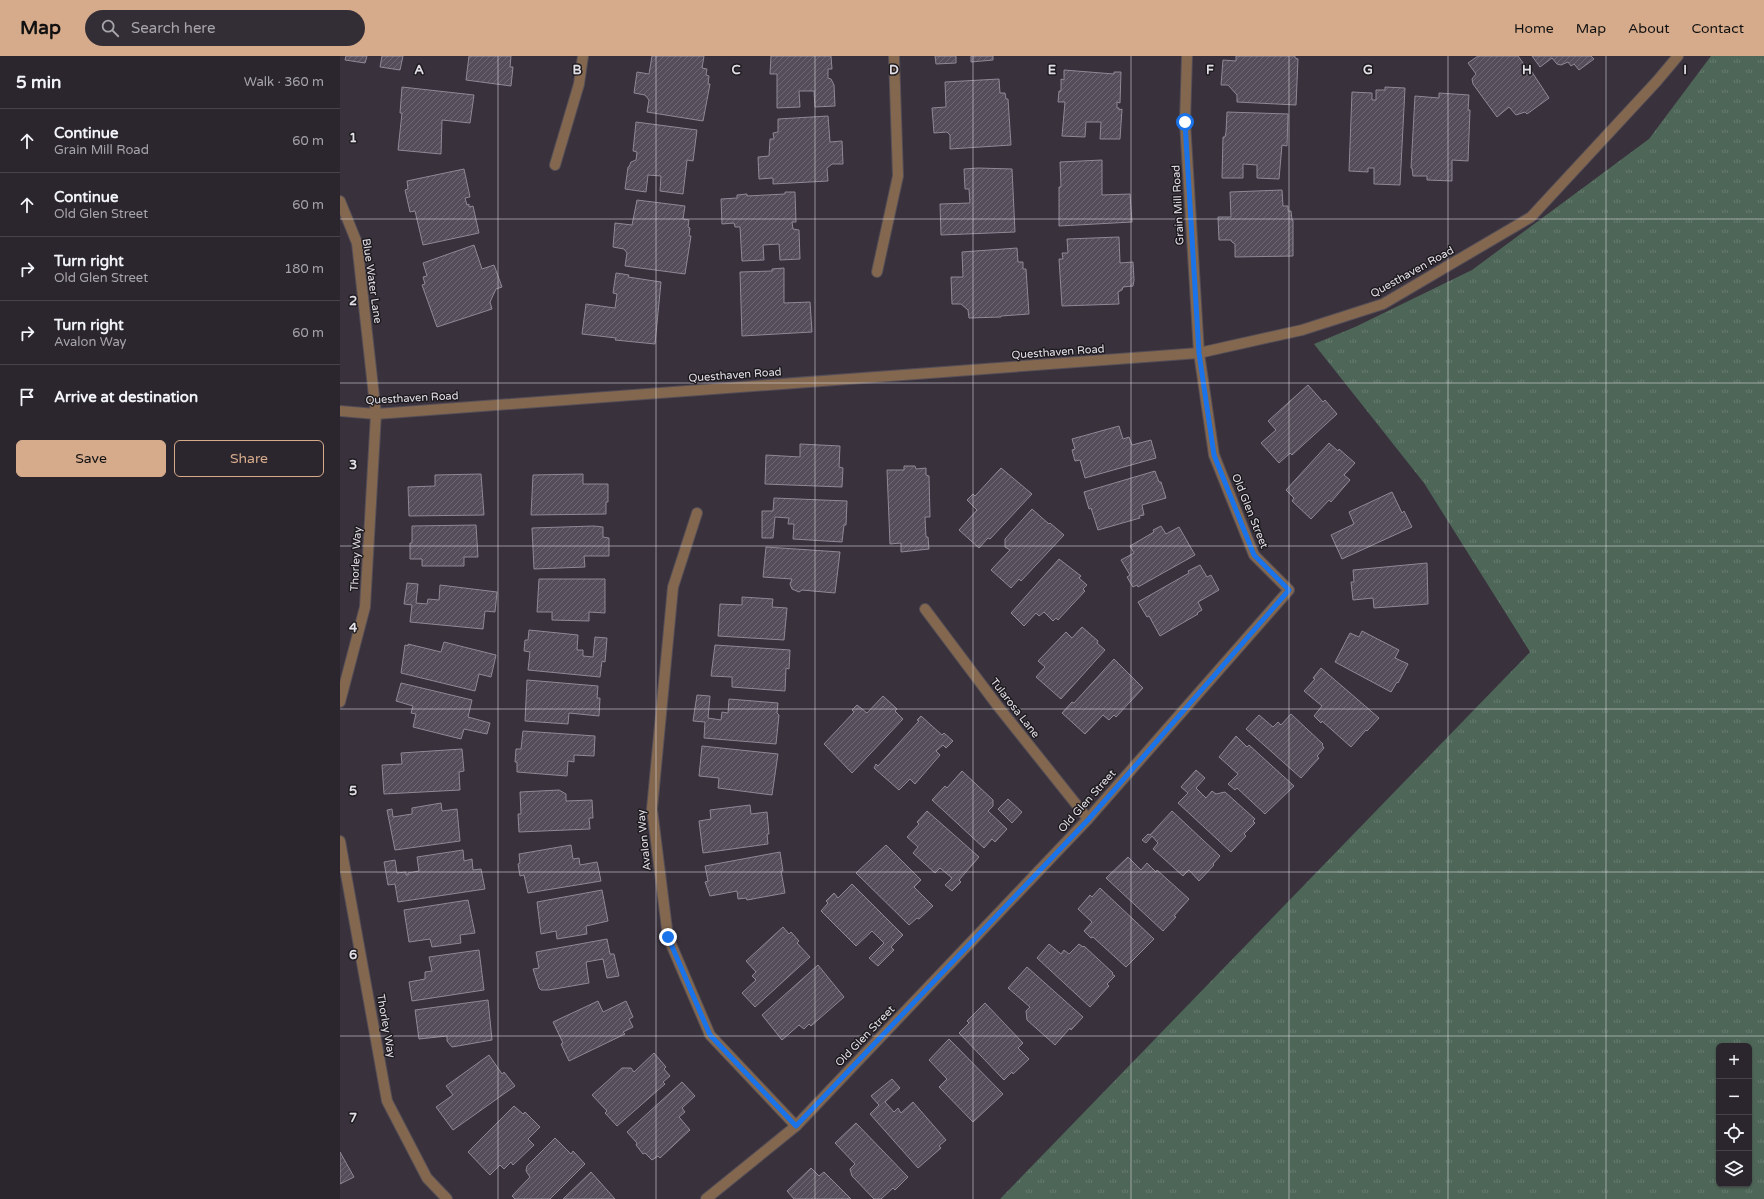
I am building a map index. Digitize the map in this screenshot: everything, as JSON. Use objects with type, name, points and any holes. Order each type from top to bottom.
[{"type":"street","points":[[555,165],[579,84],[583,56]]},
{"type":"street","points":[[877,272],[898,176],[894,56]]},
{"type":"street","name":"Grain Mill Road","points":[[1187,56],[1185,122],[1199,353]]},
{"type":"street","name":"Questhaven Road","points":[[340,411],[376,414],[1199,353],[1302,330],[1383,304],[1531,217],[1652,87],[1678,56]]},
{"type":"street","name":"Blue Water Lane","points":[[340,201],[357,243],[376,414]]},
{"type":"street","name":"Old Glen Street","points":[[706,1199],[796,1126],[1088,820],[1289,590],[1254,555],[1214,455],[1199,353]]},
{"type":"street","name":"Thorley Way","points":[[340,702],[365,607],[376,414]]},
{"type":"street","name":"Avalon Way","points":[[697,512],[673,587],[652,809],[668,937],[710,1035],[796,1126]]},
{"type":"street","name":"Tularosa Lane","points":[[925,609],[997,706],[1088,820]]},
{"type":"street","name":"Thorley Way","points":[[340,841],[387,1101],[427,1178],[447,1199]]},
{"type":"green space","points":[[1711,56],[1764,56],[1764,1199],[1000,1199],[1530,652],[1424,483],[1314,344],[1355,327],[1472,270],[1649,139]]},
{"type":"building","points":[[346,56],[367,56],[365,63],[345,60]]},
{"type":"building","points":[[382,56],[403,56],[400,70],[380,67]]},
{"type":"building","points":[[469,56],[511,56],[510,67],[513,67],[511,86],[466,80]]},
{"type":"building","points":[[652,56],[704,56],[702,68],[707,69],[706,75],[709,76],[708,84],[710,84],[703,121],[647,112],[649,100],[645,95],[634,93],[637,72],[649,74]]},
{"type":"building","points":[[771,56],[831,56],[832,69],[828,69],[828,78],[831,79],[834,85],[835,106],[815,107],[814,91],[799,91],[800,107],[777,108],[777,74],[770,74]]},
{"type":"building","points":[[935,56],[956,56],[956,63],[936,64]]},
{"type":"building","points":[[971,56],[993,56],[993,60],[971,62]]},
{"type":"building","points":[[1236,56],[1295,56],[1295,58],[1298,59],[1296,105],[1237,102],[1237,95],[1228,85],[1221,85],[1223,60],[1236,61]]},
{"type":"building","points":[[1478,56],[1518,56],[1528,70],[1530,69],[1549,98],[1527,114],[1525,112],[1516,115],[1509,107],[1497,117],[1473,84],[1472,79],[1476,74],[1468,63]]},
{"type":"building","points":[[1532,56],[1591,56],[1594,59],[1579,70],[1574,64],[1571,66],[1568,62],[1561,65],[1557,64],[1552,58],[1540,67]]},
{"type":"building","points":[[1064,70],[1114,74],[1114,72],[1121,72],[1120,103],[1117,102],[1117,108],[1119,108],[1119,110],[1122,109],[1120,139],[1100,139],[1101,122],[1086,122],[1085,137],[1062,136],[1065,102],[1058,102],[1059,91],[1061,91],[1061,79],[1064,80]]},
{"type":"building","points":[[999,79],[1000,93],[1005,93],[1006,99],[1008,99],[1011,145],[950,149],[950,135],[947,132],[934,133],[932,108],[946,107],[945,82]]},
{"type":"building","points":[[402,87],[474,95],[470,123],[442,120],[441,154],[398,150],[402,113],[400,113]]},
{"type":"building","points":[[1385,87],[1405,88],[1400,185],[1374,184],[1374,168],[1368,168],[1368,172],[1349,171],[1352,92],[1372,93],[1372,100],[1376,100],[1376,90],[1385,90]]},
{"type":"building","points":[[1439,93],[1469,95],[1468,110],[1470,110],[1468,161],[1452,160],[1452,181],[1427,180],[1427,176],[1413,176],[1411,168],[1415,96],[1439,98]]},
{"type":"building","points":[[1227,112],[1288,114],[1287,146],[1282,145],[1279,179],[1257,178],[1257,165],[1243,164],[1243,178],[1222,178],[1223,137],[1225,137],[1226,132]]},
{"type":"building","points":[[828,116],[830,142],[842,141],[843,164],[832,164],[827,168],[828,181],[773,184],[773,178],[759,179],[758,157],[769,156],[770,139],[774,139],[773,133],[778,132],[778,119]]},
{"type":"building","points":[[636,122],[697,130],[693,161],[687,160],[683,194],[660,191],[661,176],[648,175],[646,192],[625,189],[628,167],[631,162],[636,160],[637,152],[633,151]]},
{"type":"building","points":[[1102,160],[1102,195],[1130,194],[1132,222],[1059,226],[1059,187],[1061,187],[1060,162]]},
{"type":"building","points":[[464,169],[470,197],[465,198],[467,205],[469,204],[469,207],[473,206],[479,233],[423,245],[415,211],[410,212],[405,190],[408,189],[407,181]]},
{"type":"building","points":[[964,169],[1012,169],[1015,232],[941,235],[940,204],[970,203],[969,189],[965,189]]},
{"type":"building","points":[[1282,190],[1283,206],[1288,206],[1288,211],[1291,211],[1293,220],[1293,256],[1235,257],[1235,244],[1231,240],[1219,240],[1218,217],[1231,217],[1230,192]]},
{"type":"building","points":[[785,192],[795,192],[796,222],[792,222],[793,229],[799,230],[800,259],[780,260],[779,244],[763,245],[764,260],[742,261],[740,227],[735,227],[734,223],[722,224],[721,199],[737,198],[737,195],[747,194],[747,196],[785,194]]},
{"type":"building","points":[[637,200],[685,206],[683,219],[689,220],[689,236],[691,236],[685,274],[625,266],[627,253],[624,249],[613,247],[615,223],[632,225]]},
{"type":"building","points":[[1119,237],[1120,263],[1133,262],[1134,280],[1133,286],[1123,287],[1122,290],[1118,292],[1119,304],[1062,306],[1059,259],[1063,259],[1062,253],[1068,253],[1067,239]]},
{"type":"building","points":[[474,245],[482,269],[494,265],[502,287],[496,289],[490,302],[492,309],[437,327],[422,285],[425,284],[423,277],[427,276],[423,263]]},
{"type":"building","points":[[1017,248],[1018,262],[1023,262],[1023,269],[1026,269],[1029,314],[969,318],[968,310],[961,304],[952,304],[951,277],[963,277],[962,252]]},
{"type":"building","points":[[784,268],[784,303],[810,302],[812,332],[742,336],[740,272],[772,271],[772,269]]},
{"type":"building","points":[[616,273],[629,275],[628,277],[661,282],[655,344],[615,340],[616,338],[582,334],[586,304],[615,308],[617,294],[613,293]]},
{"type":"building","points":[[1308,385],[1323,402],[1325,400],[1337,414],[1292,455],[1290,453],[1279,463],[1261,443],[1276,430],[1268,421]]},
{"type":"building","points":[[1119,426],[1123,439],[1129,437],[1132,445],[1151,440],[1156,458],[1085,478],[1080,460],[1075,461],[1072,450],[1075,449],[1072,439]]},
{"type":"building","points":[[1329,443],[1338,451],[1339,449],[1355,463],[1344,475],[1350,480],[1331,502],[1329,500],[1311,519],[1292,501],[1294,498],[1286,490]]},
{"type":"building","points":[[800,444],[840,446],[839,467],[843,468],[842,487],[765,484],[766,455],[800,457]]},
{"type":"building","points":[[904,466],[915,466],[916,469],[926,468],[926,475],[929,476],[930,517],[925,517],[926,537],[928,537],[929,549],[901,552],[901,543],[890,544],[887,470],[904,470]]},
{"type":"building","points":[[1001,468],[1032,494],[990,539],[988,538],[979,548],[959,530],[977,510],[967,500],[973,494],[975,496]]},
{"type":"building","points":[[1155,471],[1159,482],[1161,482],[1166,498],[1142,505],[1144,515],[1139,516],[1140,518],[1098,530],[1084,492]]},
{"type":"building","points":[[481,474],[484,515],[409,516],[408,487],[435,486],[435,475]]},
{"type":"building","points":[[583,474],[583,484],[608,484],[606,514],[531,515],[533,475]]},
{"type":"building","points":[[1392,492],[1402,513],[1404,511],[1412,527],[1342,559],[1331,535],[1354,524],[1349,512]]},
{"type":"building","points":[[774,498],[847,501],[846,525],[844,525],[842,542],[793,539],[794,524],[788,524],[789,518],[775,517],[773,538],[762,538],[762,511],[773,511]]},
{"type":"building","points":[[1032,509],[1064,535],[1021,581],[1019,579],[1011,588],[991,570],[1010,550],[1005,547],[1005,539]]},
{"type":"building","points":[[476,525],[478,557],[464,557],[464,566],[422,566],[422,559],[410,559],[412,526]]},
{"type":"building","points":[[1161,526],[1166,534],[1179,527],[1195,555],[1138,587],[1137,585],[1133,587],[1127,577],[1130,575],[1121,560],[1134,553],[1130,546],[1154,532],[1153,530]]},
{"type":"building","points":[[603,527],[603,537],[609,538],[609,556],[584,556],[585,567],[534,569],[532,528]]},
{"type":"building","points":[[766,547],[840,552],[835,593],[802,590],[799,592],[792,589],[790,584],[792,579],[763,577]]},
{"type":"building","points":[[1059,559],[1081,576],[1079,578],[1087,585],[1083,589],[1085,591],[1058,620],[1056,618],[1053,621],[1044,612],[1039,616],[1036,613],[1024,626],[1011,613]]},
{"type":"building","points":[[1427,563],[1428,604],[1374,608],[1373,598],[1353,600],[1351,582],[1354,582],[1353,570]]},
{"type":"building","points":[[1200,565],[1207,577],[1211,575],[1219,590],[1198,602],[1202,610],[1197,613],[1198,614],[1160,636],[1149,616],[1147,617],[1138,602],[1189,573],[1188,571]]},
{"type":"building","points":[[539,579],[605,579],[605,613],[589,612],[589,621],[552,620],[552,612],[537,612]]},
{"type":"building","points":[[407,583],[418,584],[416,603],[427,604],[428,599],[439,600],[440,585],[497,592],[495,612],[485,611],[483,629],[410,622],[412,605],[404,604]]},
{"type":"building","points":[[742,597],[773,599],[772,607],[787,608],[784,640],[718,636],[720,604],[742,605]]},
{"type":"building","points":[[1082,627],[1098,641],[1097,643],[1105,650],[1061,699],[1036,677],[1045,667],[1038,661],[1066,632],[1072,638]]},
{"type":"building","points":[[529,630],[578,635],[577,650],[583,650],[583,656],[593,657],[595,637],[607,638],[605,662],[602,661],[600,677],[528,670],[530,652],[524,651],[525,640],[528,640]]},
{"type":"building","points":[[1362,631],[1399,650],[1395,658],[1408,664],[1398,683],[1397,682],[1391,692],[1335,662],[1350,633],[1359,637]]},
{"type":"building","points":[[444,642],[496,655],[491,677],[479,674],[475,691],[401,673],[405,645],[408,646],[408,644],[441,652]]},
{"type":"building","points":[[715,645],[790,650],[789,669],[786,668],[785,691],[732,687],[732,677],[711,676]]},
{"type":"building","points":[[1114,659],[1143,688],[1116,717],[1114,715],[1109,720],[1103,715],[1085,734],[1062,713],[1072,702],[1074,703]]},
{"type":"building","points":[[1321,668],[1379,718],[1351,747],[1322,721],[1321,723],[1314,716],[1322,706],[1304,691],[1315,679],[1313,678]]},
{"type":"building","points":[[527,680],[598,686],[597,698],[600,698],[599,716],[569,713],[568,724],[525,721]]},
{"type":"building","points":[[401,683],[472,700],[468,717],[490,723],[487,734],[464,729],[461,739],[413,727],[416,714],[411,713],[413,706],[396,701]]},
{"type":"building","points":[[697,695],[710,696],[708,718],[721,720],[722,712],[728,713],[729,699],[778,703],[777,713],[779,715],[776,744],[704,738],[705,722],[693,721]]},
{"type":"building","points":[[883,696],[897,709],[895,711],[903,719],[852,773],[824,744],[854,712],[852,710],[857,705],[867,713]]},
{"type":"building","points":[[1291,714],[1323,744],[1322,745],[1324,748],[1317,756],[1319,758],[1301,778],[1246,729],[1259,715],[1273,727],[1278,722],[1281,725]]},
{"type":"building","points":[[921,716],[942,735],[944,733],[953,741],[946,748],[943,745],[936,751],[940,755],[915,784],[910,779],[899,790],[874,768],[876,764],[878,766],[919,721],[917,720]]},
{"type":"building","points":[[523,731],[595,736],[594,756],[574,755],[574,762],[568,761],[567,776],[517,772],[517,762],[515,762],[516,749],[521,749]]},
{"type":"building","points":[[1236,736],[1247,747],[1249,745],[1294,786],[1265,814],[1237,788],[1235,790],[1228,784],[1238,774],[1219,757]]},
{"type":"building","points":[[702,746],[778,754],[772,795],[718,788],[719,778],[699,776]]},
{"type":"building","points":[[462,749],[464,771],[459,772],[460,790],[384,794],[382,765],[402,764],[401,753]]},
{"type":"building","points":[[1196,770],[1205,778],[1196,788],[1206,798],[1212,791],[1216,794],[1225,792],[1255,819],[1253,821],[1255,823],[1244,834],[1246,836],[1231,852],[1178,803],[1188,793],[1181,787]]},
{"type":"building","points":[[962,771],[993,800],[993,806],[988,811],[1007,829],[995,842],[992,839],[984,848],[932,800],[945,786],[947,788]]},
{"type":"building","points":[[559,790],[566,794],[566,801],[592,800],[593,818],[589,818],[590,829],[519,832],[518,814],[521,814],[520,792]]},
{"type":"building","points":[[1008,799],[1022,812],[1012,823],[998,809]]},
{"type":"building","points":[[441,803],[442,811],[457,809],[460,841],[395,850],[387,810],[392,809],[393,817],[412,814],[412,808]]},
{"type":"building","points":[[750,805],[751,814],[767,812],[769,834],[767,834],[768,844],[703,853],[699,821],[711,819],[710,810]]},
{"type":"building","points":[[927,811],[979,857],[959,880],[961,882],[952,891],[945,885],[952,878],[940,868],[935,873],[913,853],[918,847],[907,837],[919,824],[917,822]]},
{"type":"building","points":[[1172,811],[1220,856],[1199,881],[1189,870],[1183,876],[1153,849],[1158,843],[1152,836],[1146,843],[1142,840],[1148,834],[1150,835]]},
{"type":"building","points":[[571,845],[573,859],[579,858],[580,865],[597,862],[601,881],[528,893],[524,875],[520,876],[518,864],[520,863],[519,854]]},
{"type":"building","points":[[886,845],[921,880],[914,887],[933,906],[919,919],[917,918],[909,925],[856,873]]},
{"type":"building","points":[[463,850],[464,861],[472,859],[473,870],[481,869],[485,889],[398,902],[395,884],[388,885],[384,862],[395,860],[397,873],[406,872],[406,875],[408,875],[408,873],[419,871],[417,857]]},
{"type":"building","points":[[780,852],[783,871],[781,871],[785,893],[747,900],[746,898],[738,899],[737,891],[710,896],[705,882],[708,881],[705,866]]},
{"type":"building","points":[[1128,857],[1141,870],[1147,863],[1189,899],[1174,916],[1176,917],[1163,931],[1106,878]]},
{"type":"building","points":[[852,884],[903,935],[891,947],[894,950],[878,966],[869,958],[884,943],[872,931],[856,946],[821,911],[828,903],[826,901],[834,893],[838,898]]},
{"type":"building","points":[[1100,888],[1154,939],[1126,967],[1093,937],[1091,938],[1084,931],[1092,922],[1078,909],[1090,895],[1092,897]]},
{"type":"building","points":[[602,890],[608,921],[586,926],[587,934],[557,939],[556,931],[541,934],[537,902]]},
{"type":"building","points":[[468,900],[475,933],[460,935],[461,943],[432,947],[430,939],[409,942],[404,910]]},
{"type":"building","points":[[783,927],[789,934],[791,932],[799,941],[797,943],[810,957],[755,1007],[742,993],[756,980],[752,976],[756,972],[746,961]]},
{"type":"building","points":[[607,939],[610,954],[614,954],[619,976],[607,978],[603,959],[586,962],[589,983],[549,990],[541,990],[539,988],[533,969],[539,968],[536,952]]},
{"type":"building","points":[[1049,944],[1061,954],[1064,950],[1069,954],[1079,944],[1083,947],[1084,946],[1115,976],[1107,984],[1109,986],[1090,1007],[1037,958]]},
{"type":"building","points":[[479,950],[484,990],[412,1001],[409,982],[425,979],[425,972],[432,971],[429,957]]},
{"type":"building","points":[[818,965],[844,997],[811,1026],[809,1024],[804,1029],[799,1025],[782,1040],[762,1015]]},
{"type":"building","points":[[1027,967],[1083,1017],[1071,1030],[1070,1028],[1055,1045],[1027,1020],[1026,1011],[1030,1007],[1008,988]]},
{"type":"building","points":[[488,1000],[492,1040],[452,1047],[447,1041],[447,1036],[419,1039],[415,1010]]},
{"type":"building","points":[[598,1001],[603,1012],[626,1001],[633,1017],[629,1019],[633,1027],[623,1032],[625,1034],[569,1061],[561,1044],[563,1043],[553,1022]]},
{"type":"building","points":[[985,1003],[1023,1043],[1018,1048],[1029,1059],[1004,1080],[959,1033],[969,1023],[967,1021]]},
{"type":"building","points":[[949,1039],[1003,1094],[973,1122],[939,1087],[947,1079],[929,1060]]},
{"type":"building","points":[[654,1053],[666,1067],[664,1069],[670,1076],[663,1082],[665,1084],[617,1126],[605,1113],[607,1111],[592,1095],[622,1068],[631,1068],[634,1072]]},
{"type":"building","points":[[489,1055],[502,1074],[504,1072],[515,1086],[453,1130],[436,1107],[453,1095],[446,1086]]},
{"type":"building","points":[[892,1079],[900,1088],[885,1102],[894,1112],[898,1108],[901,1113],[913,1102],[946,1140],[939,1146],[941,1148],[918,1168],[870,1114],[879,1105],[871,1096]]},
{"type":"building","points":[[682,1082],[695,1096],[682,1108],[685,1112],[679,1117],[690,1130],[660,1158],[658,1156],[652,1160],[645,1153],[643,1154],[636,1145],[637,1143],[627,1132]]},
{"type":"building","points":[[514,1106],[523,1114],[525,1112],[540,1127],[528,1139],[534,1145],[513,1165],[511,1162],[504,1169],[500,1165],[490,1175],[468,1152]]},
{"type":"building","points":[[856,1123],[908,1177],[895,1190],[893,1188],[881,1199],[874,1199],[852,1176],[850,1169],[855,1164],[835,1143]]},
{"type":"building","points":[[555,1138],[571,1154],[573,1151],[585,1164],[550,1199],[515,1199],[512,1196],[530,1177],[526,1171],[527,1166]]},
{"type":"building","points":[[340,1152],[354,1177],[340,1184]]},
{"type":"building","points":[[811,1168],[819,1176],[824,1172],[851,1199],[794,1199],[787,1191]]},
{"type":"building","points":[[591,1172],[615,1199],[563,1199]]},
{"type":"route","points":[[668,937],[710,1035],[796,1126],[1088,820],[1289,590],[1254,555],[1214,455],[1199,353],[1185,122]]}]
